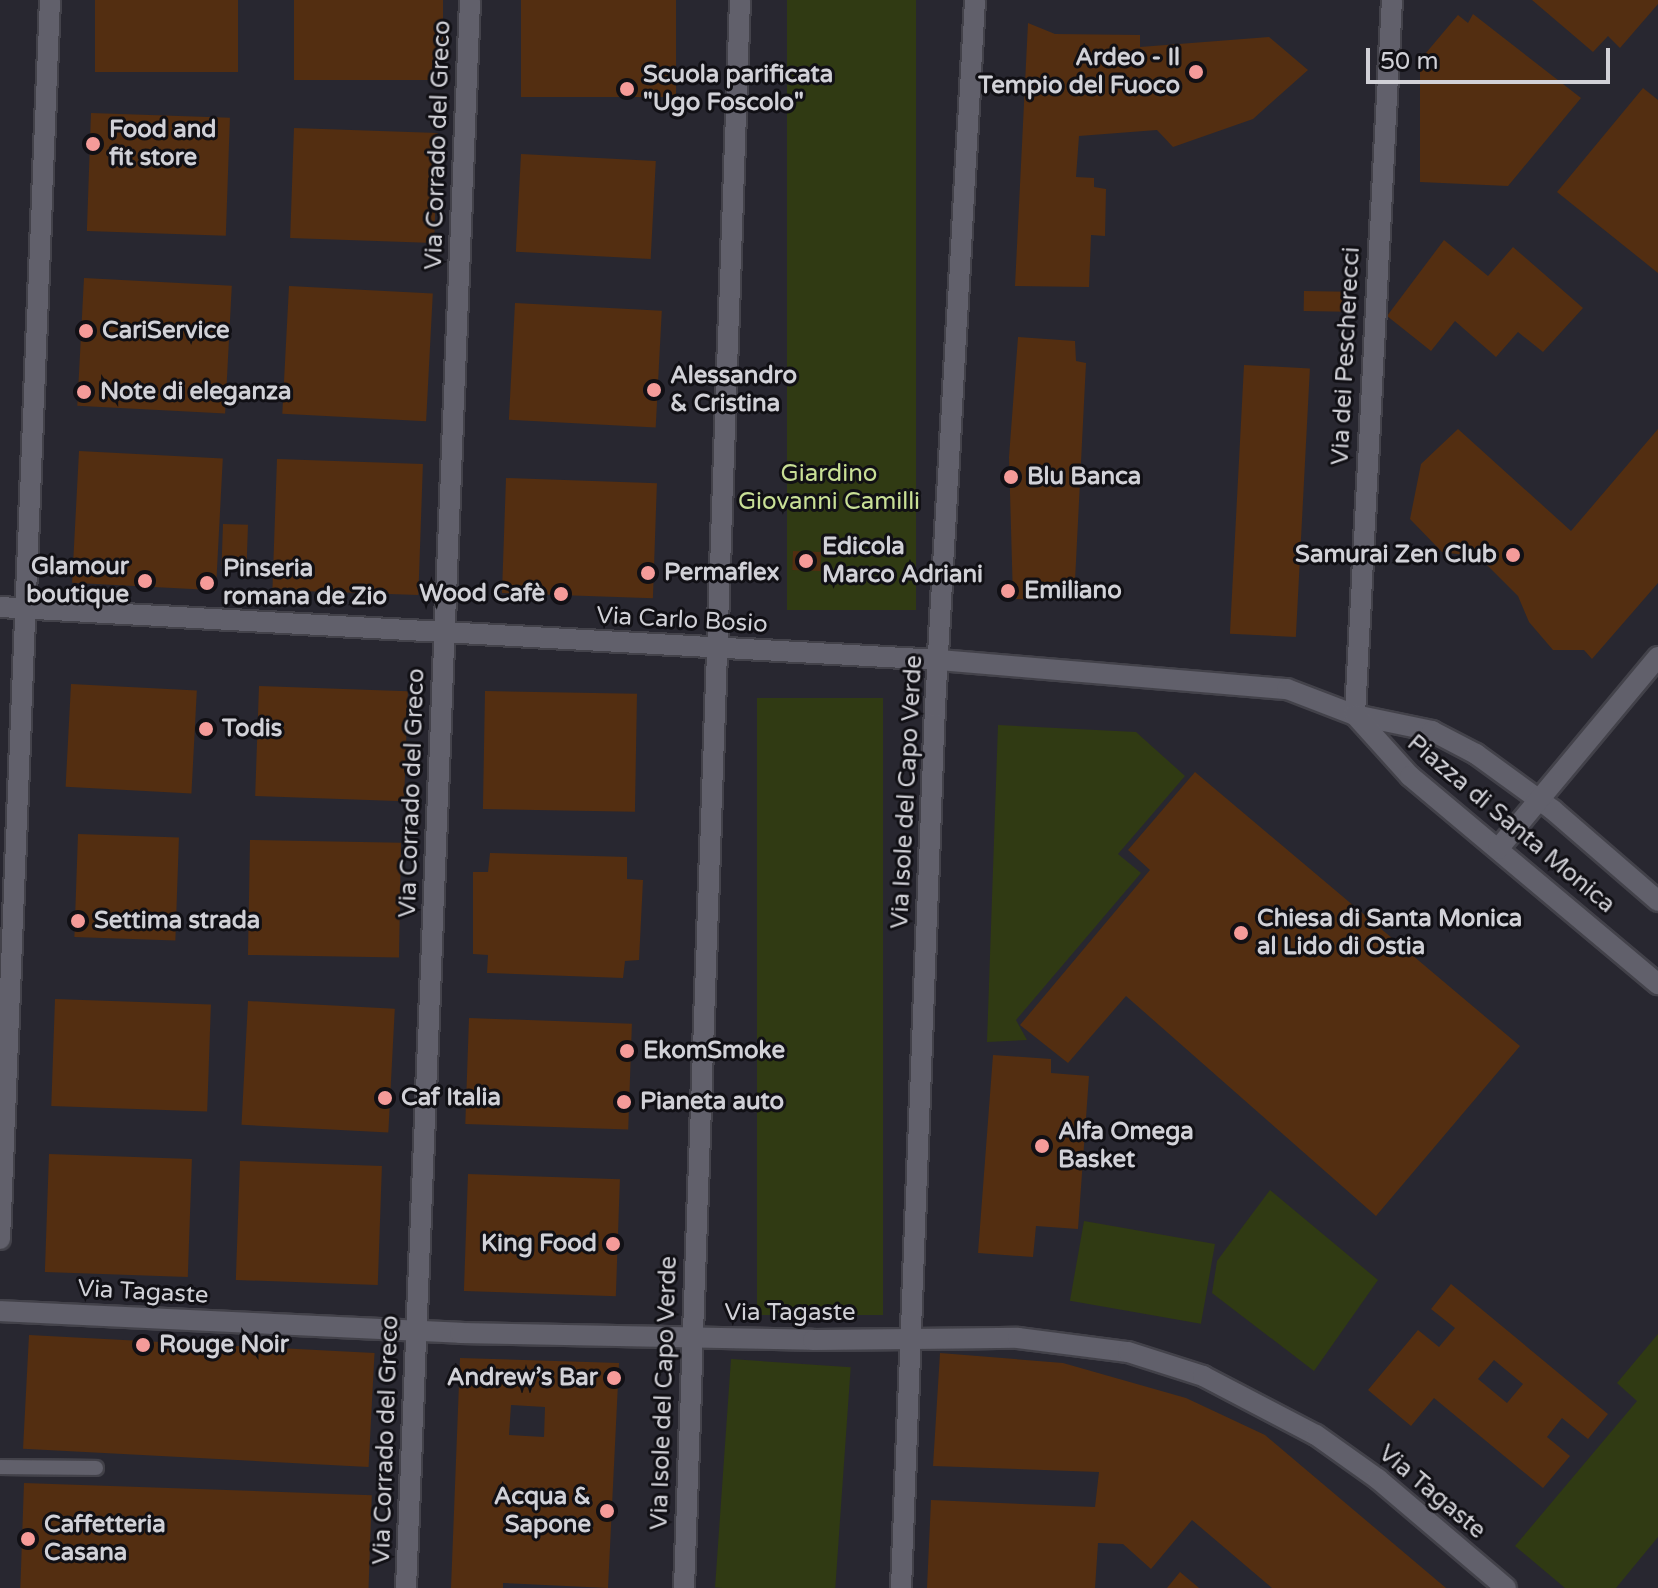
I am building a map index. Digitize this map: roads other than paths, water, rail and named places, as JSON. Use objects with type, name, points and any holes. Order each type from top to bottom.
[{"type":"street","points":[[0,1239],[50,0]]},
{"type":"street","name":"Via Corrado del Greco","points":[[406,1588],[470,0]]},
{"type":"street","name":"Via Isole del Capo Verde","points":[[684,1588],[740,0]]},
{"type":"street","name":"Via Isole del Capo Verde","points":[[901,1588],[940,660],[975,0]]},
{"type":"street","name":"Via dei Pescherecci","points":[[1355,715],[1392,0]]},
{"type":"street","name":"Via Carlo Bosio","points":[[0,607],[940,660],[1265,685],[1308,695],[1355,715]]},
{"type":"street","points":[[1498,849],[1658,657]]},
{"type":"street","name":"Piazza di Santa Monica","points":[[1355,715],[1432,731],[1540,800],[1658,901]]},
{"type":"street","name":"Piazza di Santa Monica","points":[[1355,715],[1400,767],[1658,984]]},
{"type":"street","name":"Via Tagaste","points":[[0,1311],[416,1331],[691,1339],[911,1337],[1075,1344],[1154,1358],[1203,1376],[1268,1407],[1340,1450],[1506,1588]]},
{"type":"lane","points":[[0,1467],[96,1468]]},
{"type":"place","name":"Ardeo - Il Tempio del Fuoco","points":[[1196,72]]},
{"type":"place","name":"Scuola parificata \"Ugo Foscolo\"","points":[[627,89]]},
{"type":"place","name":"Food and fit store","points":[[93,144]]},
{"type":"place","name":"CariService","points":[[86,331]]},
{"type":"place","name":"Alessandro & Cristina","points":[[654,390]]},
{"type":"place","name":"Note di eleganza","points":[[84,392]]},
{"type":"place","name":"Blu Banca","points":[[1011,477]]},
{"type":"place","name":"Samurai Zen Club","points":[[1513,555]]},
{"type":"place","name":"Edicola Marco Adriani","points":[[806,561]]},
{"type":"place","name":"Permaflex","points":[[648,573]]},
{"type":"place","name":"Glamour boutique","points":[[145,581]]},
{"type":"place","name":"Pinseria romana de Zio","points":[[207,583]]},
{"type":"place","name":"Emiliano","points":[[1008,591]]},
{"type":"place","name":"Wood Cafè","points":[[561,594]]},
{"type":"place","name":"Todis","points":[[206,729]]},
{"type":"place","name":"Settima strada","points":[[78,921]]},
{"type":"place","name":"Chiesa di Santa Monica al Lido di Ostia","points":[[1241,933]]},
{"type":"place","name":"EkomSmoke","points":[[627,1051]]},
{"type":"place","name":"Caf Italia","points":[[385,1098]]},
{"type":"place","name":"Pianeta auto","points":[[624,1102]]},
{"type":"place","name":"Alfa Omega Basket","points":[[1042,1146]]},
{"type":"place","name":"King Food","points":[[613,1244]]},
{"type":"place","name":"Rouge Noir","points":[[143,1345]]},
{"type":"place","name":"Andrew’s Bar","points":[[614,1378]]},
{"type":"place","name":"Acqua & Sapone","points":[[607,1511]]},
{"type":"place","name":"Caffetteria Casana","points":[[28,1539]]},
{"type":"park label","name":"Giardino Giovanni Camilli","points":[[829,488]]}]
